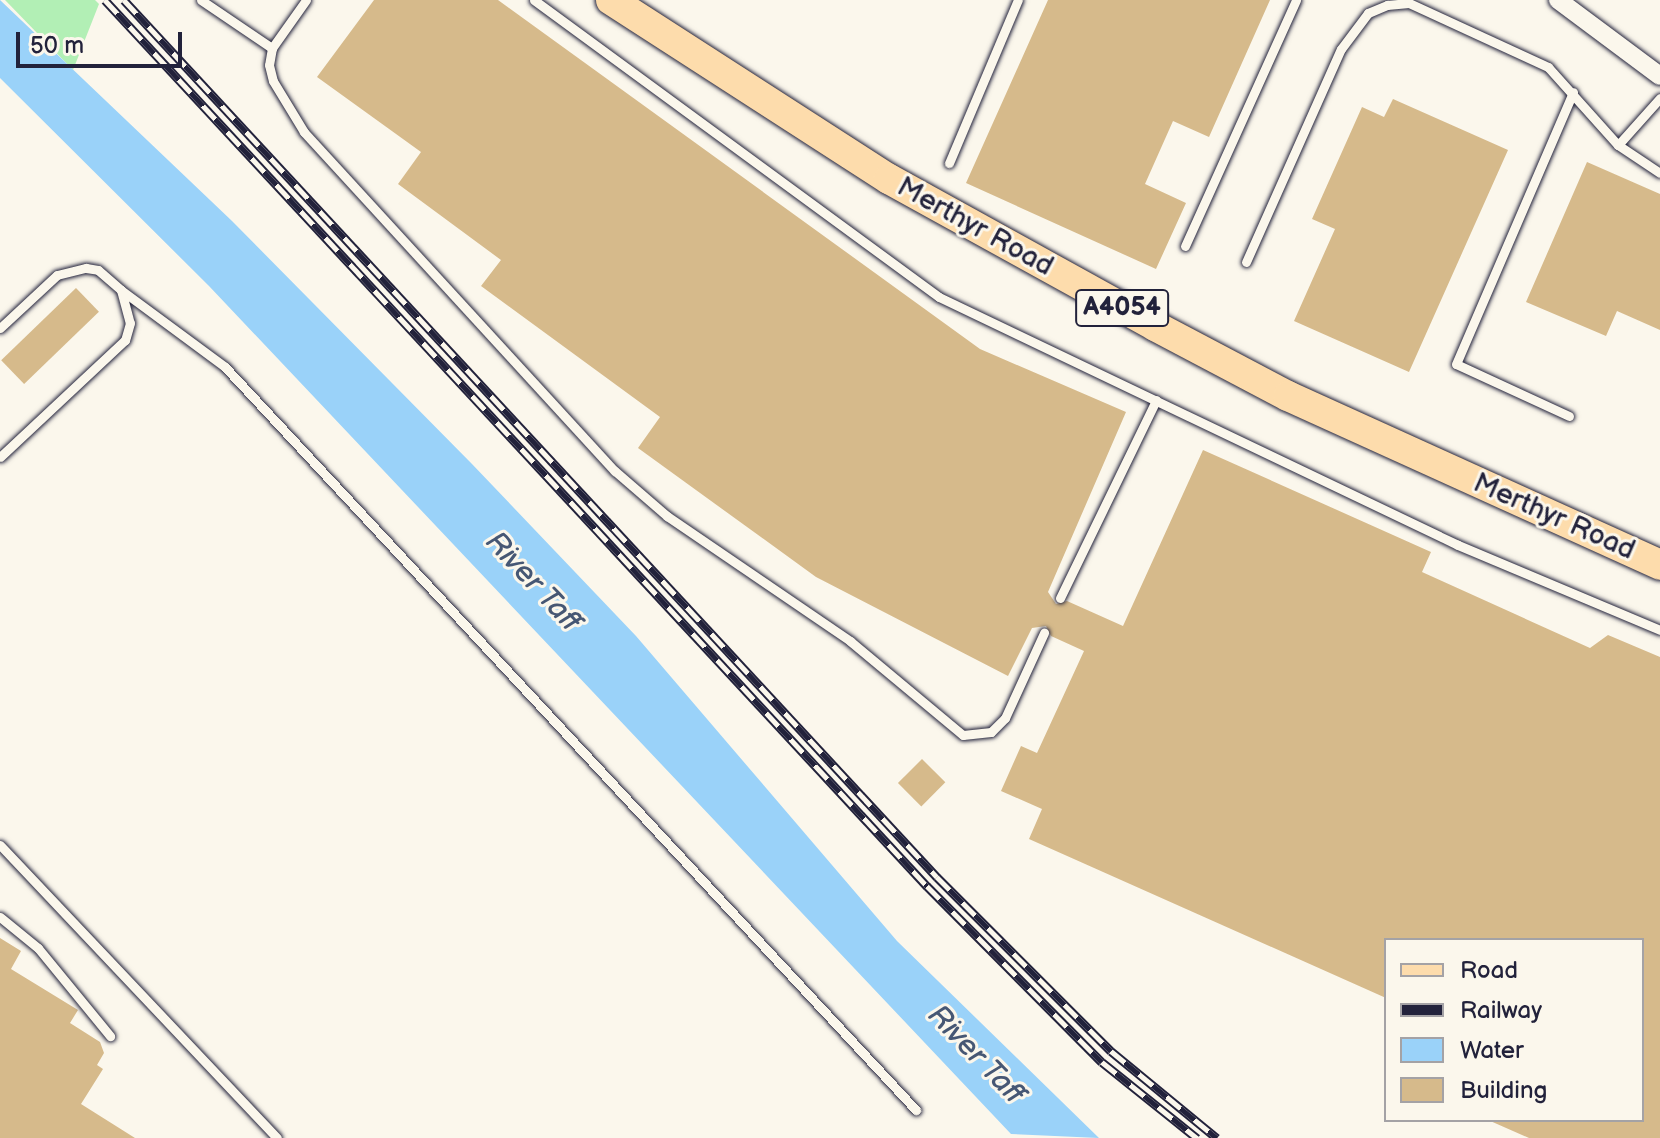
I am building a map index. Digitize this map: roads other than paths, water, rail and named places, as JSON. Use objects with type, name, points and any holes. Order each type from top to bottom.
[{"type":"main road","name":"Merthyr Road","points":[[611,0],[889,179],[1155,326],[1288,396],[1660,565]]},
{"type":"street","points":[[1558,0],[1660,76]]},
{"type":"lane","points":[[201,0],[272,48]]},
{"type":"lane","points":[[306,0],[272,48],[273,81],[304,132],[615,471],[667,516],[837,631],[963,735],[991,732],[1005,718],[1044,633]]},
{"type":"lane","points":[[534,0],[939,297],[1458,545],[1660,630]]},
{"type":"lane","points":[[949,163],[1018,0]]},
{"type":"lane","points":[[1185,246],[1296,0]]},
{"type":"lane","points":[[1246,262],[1341,49],[1368,13],[1409,3],[1530,57],[1573,92],[1618,145],[1660,173]]},
{"type":"lane","points":[[1569,416],[1456,364],[1573,92]]},
{"type":"lane","points":[[1618,145],[1660,98]]},
{"type":"lane","points":[[0,328],[57,275],[71,269],[98,270],[225,367],[916,1110]]},
{"type":"lane","points":[[0,457],[125,340],[130,323],[121,290]]},
{"type":"lane","points":[[1060,598],[1156,400]]},
{"type":"lane","points":[[0,845],[277,1138]]},
{"type":"lane","points":[[0,917],[38,948],[110,1036]]},
{"type":"water","name":"River Taff","points":[[0,0],[232,221],[472,464],[636,636],[897,941],[1099,1138],[1011,1134],[209,286],[0,78]]},
{"type":"railway","points":[[105,0],[927,886],[1102,1062],[1197,1138]]},
{"type":"railway","points":[[124,0],[937,877],[1111,1051],[1217,1138]]}]
